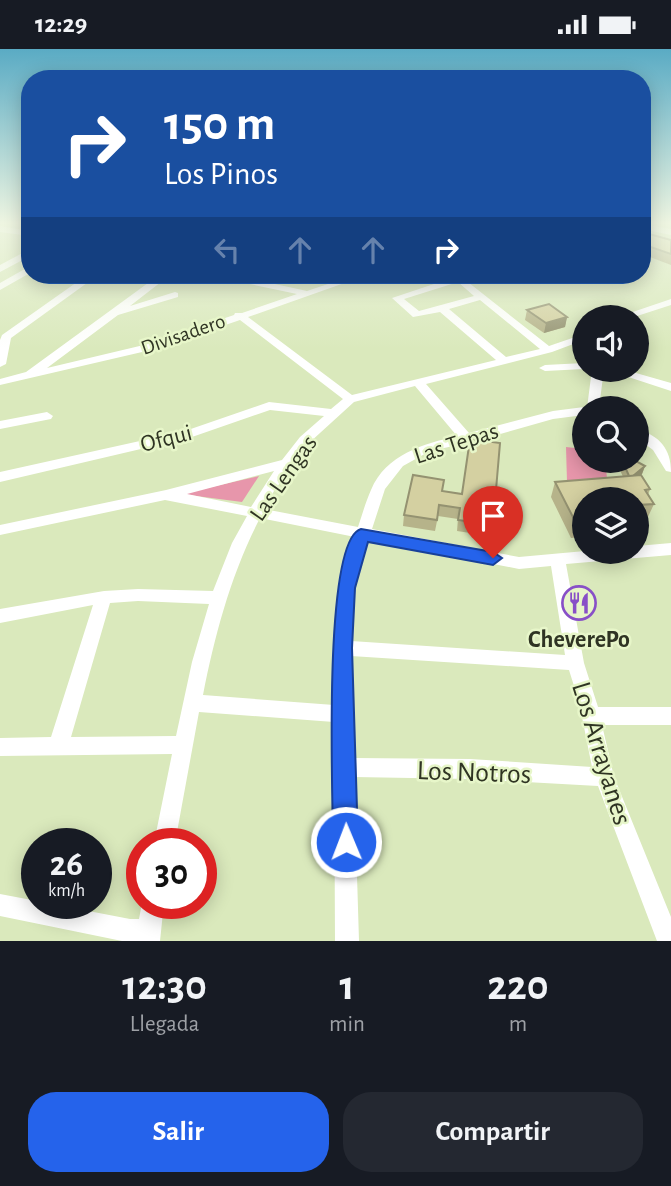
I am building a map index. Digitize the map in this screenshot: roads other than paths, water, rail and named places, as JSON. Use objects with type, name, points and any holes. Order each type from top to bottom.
[{"type":"street","points":[[0,287],[21,274]]},
{"type":"street","points":[[0,364],[6,337],[80,284]]},
{"type":"street","points":[[26,378],[152,284]]},
{"type":"street","points":[[262,284],[304,293]]},
{"type":"street","name":"Divisadero","points":[[0,382],[151,347],[334,284]]},
{"type":"street","points":[[436,284],[397,298],[417,315],[481,297]]},
{"type":"street","points":[[465,284],[548,349]]},
{"type":"street","points":[[105,317],[175,295]]},
{"type":"street","points":[[649,309],[671,302]]},
{"type":"street","points":[[444,310],[504,361]]},
{"type":"street","points":[[239,315],[350,399]]},
{"type":"street","name":"Las Lengas","points":[[168,828],[203,646],[217,598],[253,514],[288,463],[331,413],[350,399],[504,361],[572,341]]},
{"type":"street","points":[[545,367],[572,366]]},
{"type":"street","points":[[417,381],[467,439]]},
{"type":"street","points":[[649,381],[671,387]]},
{"type":"street","name":"Ofqui","points":[[0,477],[188,434],[269,406],[331,413]]},
{"type":"street","name":"Las Tepas","points":[[347,941],[342,648],[346,588],[378,488],[398,463],[425,448],[572,413]]},
{"type":"street","points":[[0,425],[47,416]]},
{"type":"street","points":[[649,440],[663,452],[671,468]]},
{"type":"street","points":[[0,530],[165,495],[288,463]]},
{"type":"street","points":[[165,495],[361,535],[520,563],[671,549]]},
{"type":"street","name":"Los Arrayanes","points":[[558,560],[575,663],[591,716],[604,777],[669,941]]},
{"type":"street","points":[[0,616],[104,597],[138,594],[217,598]]},
{"type":"street","points":[[58,747],[104,597]]},
{"type":"street","points":[[342,648],[575,663]]},
{"type":"street","points":[[194,703],[344,714]]},
{"type":"street","points":[[591,716],[671,716]]},
{"type":"street","points":[[0,747],[184,745]]},
{"type":"street","name":"Los Notros","points":[[345,767],[470,769],[604,777]]},
{"type":"street","points":[[0,905],[148,935]]},
{"type":"place","name":"CheverePo","points":[[579,603]]}]
